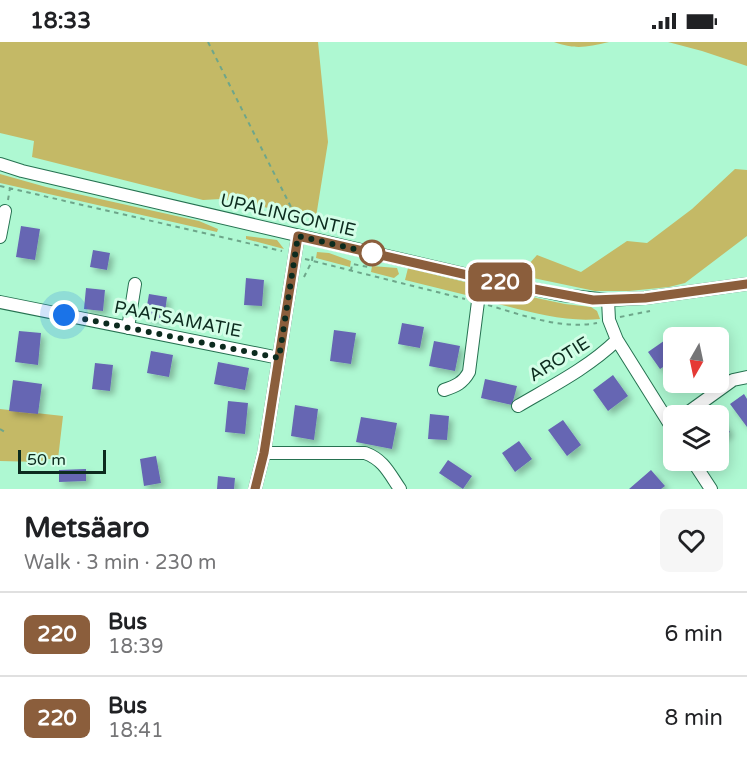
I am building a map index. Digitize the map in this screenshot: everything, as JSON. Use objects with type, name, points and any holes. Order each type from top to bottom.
[{"type":"street","name":"UPALINGONTIE","points":[[0,164],[298,236],[562,295],[608,300],[645,298],[747,284]]},
{"type":"street","points":[[0,237],[5,211]]},
{"type":"street","points":[[255,489],[264,453],[298,236]]},
{"type":"street","points":[[444,390],[458,385],[469,372],[481,278]]},
{"type":"street","points":[[129,328],[135,284]]},
{"type":"street","points":[[608,300],[609,320],[617,340],[663,412]]},
{"type":"street","name":"PAATSAMATIE","points":[[0,302],[279,358]]},
{"type":"street","name":"AROTIE","points":[[518,406],[586,366],[617,340]]},
{"type":"street","points":[[698,405],[733,380],[747,377]]},
{"type":"street","points":[[264,453],[365,453],[383,463],[400,489]]},
{"type":"street","points":[[699,471],[711,489]]},
{"type":"path","points":[[208,42],[294,213],[305,224]]},
{"type":"path","points":[[0,186],[295,256],[477,302],[519,315],[586,325],[650,310]]},
{"type":"path","points":[[9,195],[10,188]]},
{"type":"path","points":[[351,271],[352,264],[369,267]]},
{"type":"path","points":[[0,429],[6,432]]},
{"type":"shaded area","points":[[0,42],[318,42],[328,142],[316,217],[221,199],[203,200],[32,157],[34,141],[0,133]]},
{"type":"shaded area","points":[[554,42],[609,42],[582,47]]},
{"type":"shaded area","points":[[668,42],[747,42],[747,66],[702,51]]},
{"type":"shaded area","points":[[735,169],[747,170],[747,236],[685,283],[629,291],[595,291],[533,278],[528,265],[537,255],[581,272],[627,241],[647,243],[692,209]]},
{"type":"shaded area","points":[[0,174],[46,187],[199,221],[218,229],[217,232],[0,183]]},
{"type":"shaded area","points":[[246,236],[277,240],[284,249],[246,239]]},
{"type":"shaded area","points":[[317,252],[329,253],[351,261],[350,267],[316,258]]},
{"type":"shaded area","points":[[372,266],[397,268],[399,274],[394,278],[371,272]]},
{"type":"shaded area","points":[[408,268],[473,284],[470,296],[405,280]]},
{"type":"shaded area","points":[[485,287],[565,304],[591,307],[597,311],[600,319],[556,317],[482,300]]},
{"type":"shaded area","points":[[0,409],[63,416],[58,459],[46,459],[40,462],[0,461]]},
{"type":"building","points":[[21,226],[40,229],[35,260],[16,257]]},
{"type":"building","points":[[93,250],[110,253],[107,270],[90,267]]},
{"type":"building","points":[[246,278],[264,280],[262,306],[244,305]]},
{"type":"building","points":[[86,288],[105,290],[103,311],[84,309]]},
{"type":"building","points":[[149,294],[167,297],[164,320],[145,317]]},
{"type":"building","points":[[402,323],[424,327],[420,348],[398,344]]},
{"type":"building","points":[[334,330],[356,333],[351,364],[330,361]]},
{"type":"building","points":[[19,331],[41,333],[38,365],[15,362]]},
{"type":"building","points":[[434,341],[460,346],[455,371],[429,366]]},
{"type":"building","points":[[663,342],[663,367],[660,369],[648,352]]},
{"type":"building","points":[[151,351],[173,355],[169,377],[147,373]]},
{"type":"building","points":[[218,362],[249,368],[245,390],[214,384]]},
{"type":"building","points":[[95,363],[113,365],[110,391],[92,389]]},
{"type":"building","points":[[613,375],[628,396],[608,411],[593,390]]},
{"type":"building","points":[[485,379],[517,386],[512,405],[481,398]]},
{"type":"building","points":[[13,380],[42,384],[38,414],[9,411]]},
{"type":"building","points":[[744,394],[747,399],[747,427],[730,404]]},
{"type":"building","points":[[228,401],[248,403],[245,434],[225,432]]},
{"type":"building","points":[[295,405],[318,409],[314,440],[291,436]]},
{"type":"building","points":[[430,414],[449,416],[447,440],[428,439]]},
{"type":"building","points":[[361,417],[397,423],[392,449],[356,442]]},
{"type":"building","points":[[563,420],[581,445],[567,456],[548,430]]},
{"type":"building","points":[[519,441],[532,459],[515,472],[502,453]]},
{"type":"building","points":[[156,456],[161,483],[144,486],[140,459]]},
{"type":"building","points":[[448,460],[472,476],[463,489],[439,473]]},
{"type":"building","points":[[86,469],[86,481],[59,482],[59,470]]},
{"type":"building","points":[[651,470],[665,486],[661,489],[629,489]]},
{"type":"building","points":[[218,476],[235,478],[234,489],[217,489]]},
{"type":"bus line","name":"220","points":[[255,489],[264,453],[298,236],[502,283],[593,300],[645,298],[747,284]]},
{"type":"route","points":[[64,315],[279,358],[298,236],[372,253]]}]
